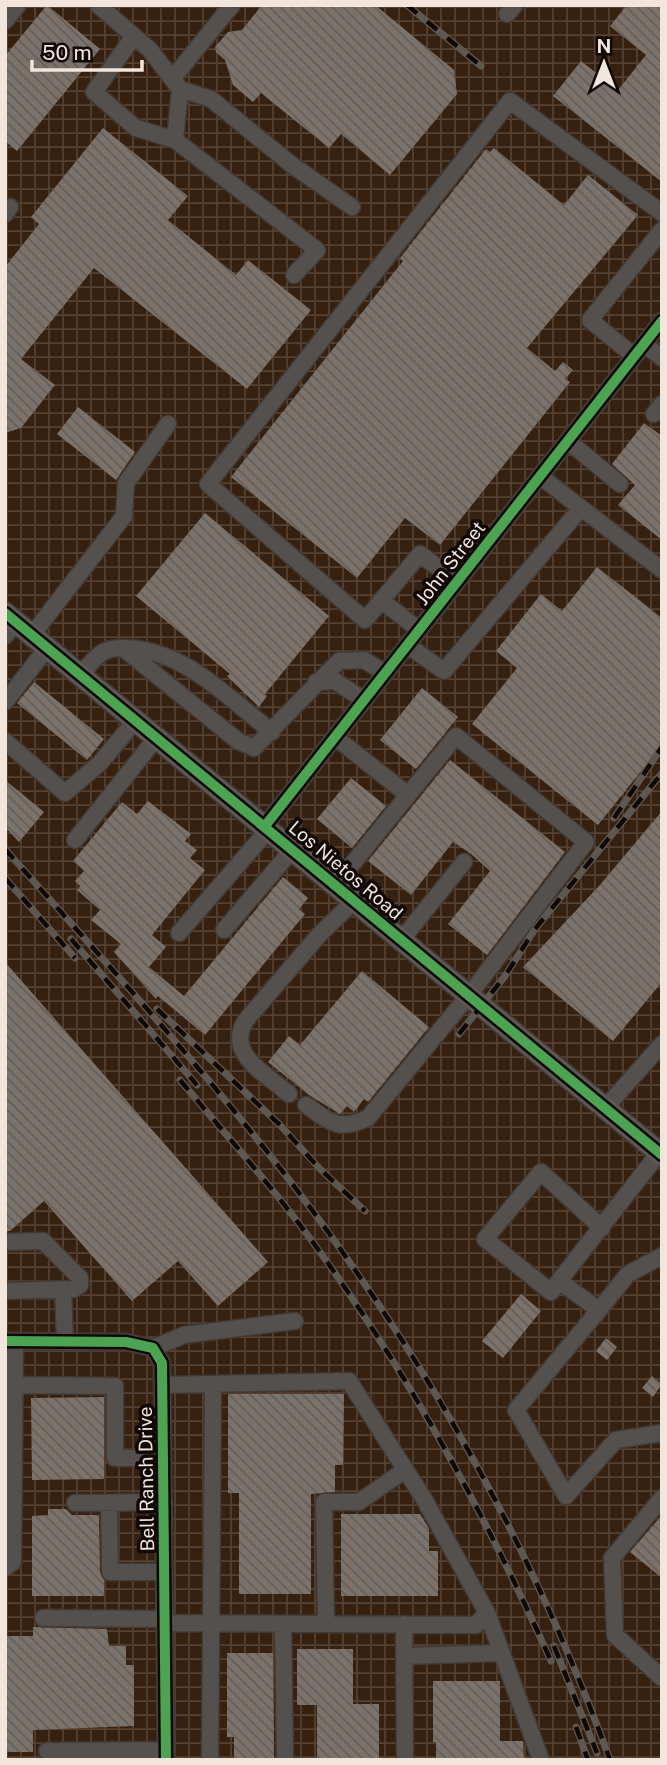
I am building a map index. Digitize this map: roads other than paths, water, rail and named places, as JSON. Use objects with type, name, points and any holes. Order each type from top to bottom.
[{"type":"main road","name":"Los Nietos Road","points":[[21,631],[81,676],[267,827],[660,1154]]},
{"type":"street","points":[[5,22],[18,5]]},
{"type":"street","points":[[98,5],[134,36],[177,83],[211,99],[292,166],[352,207]]},
{"type":"street","points":[[175,141],[177,83],[232,5]]},
{"type":"street","points":[[134,36],[94,92],[136,128],[175,141],[317,250],[294,275]]},
{"type":"street","points":[[457,582],[420,554],[365,620],[208,484],[510,102],[662,213]]},
{"type":"street","points":[[662,230],[590,320],[639,350],[662,358]]},
{"type":"street","name":"John Street","points":[[179,933],[267,827],[334,737],[662,321]]},
{"type":"street","points":[[5,702],[21,631],[124,516],[126,483],[168,425]]},
{"type":"street","points":[[568,441],[621,484]]},
{"type":"street","points":[[540,476],[662,570]]},
{"type":"street","points":[[407,645],[444,671],[581,508]]},
{"type":"street","points":[[381,600],[419,630]]},
{"type":"street","points":[[81,676],[99,653],[110,647],[145,648],[178,660],[272,732]]},
{"type":"street","points":[[123,648],[247,748],[254,748],[272,732],[316,682],[339,661],[364,660],[385,673]]},
{"type":"street","points":[[316,682],[335,681],[363,701]]},
{"type":"street","points":[[5,741],[65,793],[100,762],[136,720]]},
{"type":"street","points":[[306,1105],[335,1125],[354,1125],[368,1118],[469,995],[586,842],[456,736],[336,884]]},
{"type":"street","points":[[75,839],[157,737]]},
{"type":"street","points":[[334,737],[408,795]]},
{"type":"street","points":[[224,930],[293,849]]},
{"type":"street","points":[[402,939],[464,862]]},
{"type":"street","points":[[289,1094],[244,1054],[238,1045],[238,1034],[246,1020],[319,935],[355,900]]},
{"type":"street","points":[[605,1108],[662,1044]]},
{"type":"street","points":[[602,1228],[541,1172],[485,1239],[551,1292],[559,1281],[602,1228],[660,1154]]},
{"type":"street","points":[[5,1242],[43,1241],[80,1278],[80,1285],[74,1289],[5,1291]]},
{"type":"street","points":[[662,1256],[628,1274],[516,1410],[566,1496],[616,1440],[662,1433]]},
{"type":"street","points":[[559,1281],[599,1310]]},
{"type":"street","points":[[64,1289],[65,1341]]},
{"type":"street","points":[[5,1567],[13,1562],[9,1425],[14,1385],[10,1341],[126,1342],[153,1348],[184,1335],[295,1321]]},
{"type":"street","name":"Bell Ranch Drive","points":[[153,1348],[162,1363],[166,1755]]},
{"type":"street","points":[[162,1385],[349,1381],[405,1470],[487,1613],[541,1760]]},
{"type":"street","points":[[210,1760],[213,1384]]},
{"type":"street","points":[[14,1385],[115,1386],[115,1458],[163,1458]]},
{"type":"street","points":[[326,1624],[324,1502],[359,1502],[405,1470]]},
{"type":"street","points":[[662,1498],[612,1558],[615,1635],[662,1678]]},
{"type":"street","points":[[75,1503],[164,1502]]},
{"type":"street","points":[[109,1503],[110,1572],[164,1572]]},
{"type":"street","points":[[43,1618],[212,1623],[476,1625],[487,1613]]},
{"type":"street","points":[[283,1624],[285,1760]]},
{"type":"street","points":[[404,1624],[405,1760]]},
{"type":"street","points":[[404,1656],[501,1653]]},
{"type":"street","points":[[47,1751],[166,1755]]},
{"type":"railway","points":[[407,5],[481,66]]},
{"type":"railway","points":[[614,818],[662,747]]},
{"type":"railway","points":[[459,1034],[505,976],[535,929],[662,773]]},
{"type":"railway","points":[[5,849],[218,1091],[298,1191],[378,1304],[456,1428],[491,1492],[555,1624],[610,1760]]},
{"type":"railway","points":[[5,878],[75,958]]},
{"type":"railway","points":[[71,939],[197,1085]]},
{"type":"railway","points":[[157,1009],[280,1125],[320,1169],[365,1211]]},
{"type":"railway","points":[[180,1080],[304,1230],[386,1350],[474,1502],[551,1661]]},
{"type":"railway","points":[[554,1646],[597,1753]]},
{"type":"railway","points":[[576,1727],[588,1760]]}]
